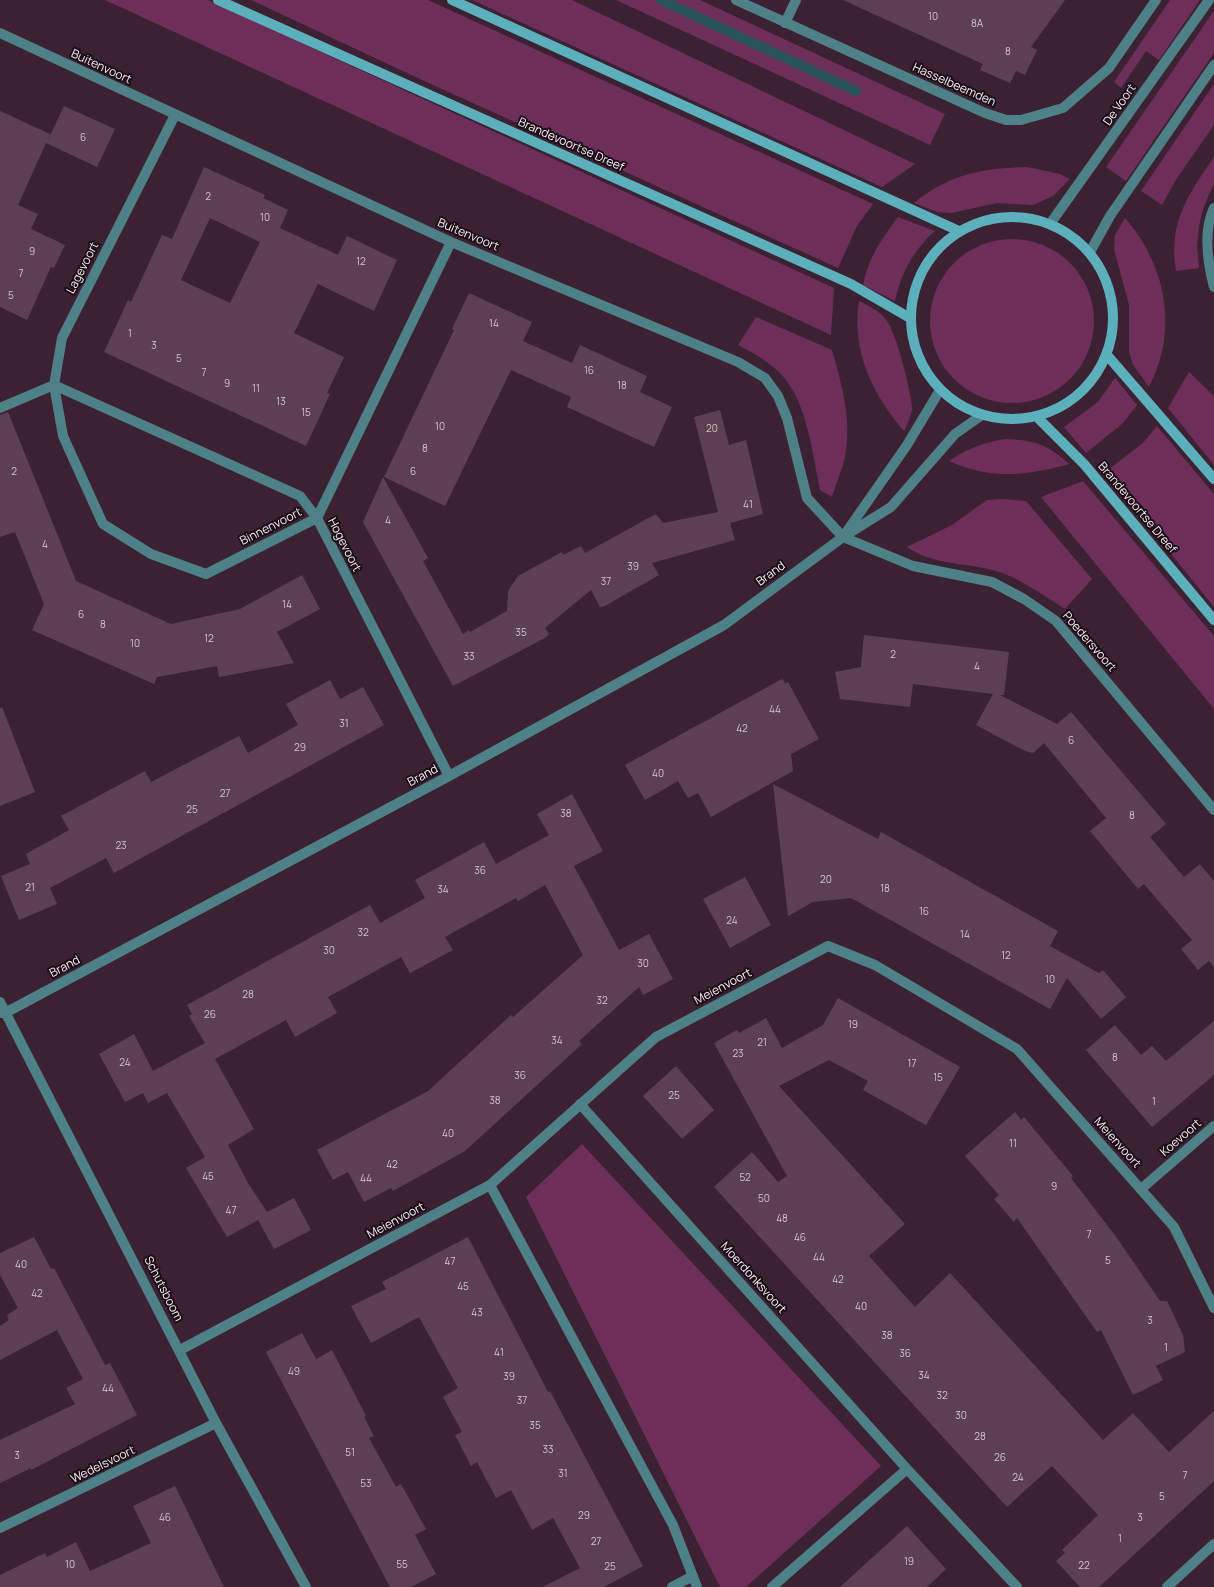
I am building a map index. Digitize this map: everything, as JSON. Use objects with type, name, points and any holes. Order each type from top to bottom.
[{"type":"main road","name":"Brandevoortse Dreef","points":[[218,0],[851,284],[910,318]]},
{"type":"main road","points":[[452,0],[959,231]]},
{"type":"main road","points":[[1019,217],[1050,224],[1072,235],[1090,252],[1108,283],[1114,319],[1107,355],[1091,383],[1066,404],[1037,417],[1010,420],[982,415],[960,406],[940,390],[924,369],[914,344],[910,318],[916,284],[933,254],[959,231],[988,219],[1019,217]]},
{"type":"main road","points":[[1107,355],[1214,479]]},
{"type":"main road","name":"Brandevoortse Dreef","points":[[1037,417],[1084,464],[1214,620]]},
{"type":"street","name":"Hasselbeemden","points":[[736,0],[985,113],[1006,120],[1020,120],[1063,108],[1109,68],[1156,0]]},
{"type":"street","points":[[785,23],[796,0]]},
{"type":"street","name":"De Voort","points":[[1050,224],[1209,0]]},
{"type":"street","name":"Buitenvoort","points":[[0,33],[175,116],[452,242],[738,362],[765,378],[778,396],[787,418],[808,498],[843,536]]},
{"type":"street","points":[[1090,252],[1110,216],[1214,65]]},
{"type":"street","name":"Lagevoort","points":[[54,385],[62,338],[175,116]]},
{"type":"street","points":[[1214,208],[1208,234],[1210,271],[1214,287]]},
{"type":"street","name":"Hogevoort","points":[[449,776],[316,518],[452,242]]},
{"type":"street","points":[[0,408],[54,385]]},
{"type":"street","name":"Binnenvoort","points":[[54,385],[300,496],[316,518],[206,574],[150,554],[104,524],[63,436],[54,385]]},
{"type":"street","name":"Brand","points":[[843,536],[907,445],[940,390]]},
{"type":"street","name":"Brand","points":[[2,1013],[449,776],[724,625],[843,536],[891,507],[955,434],[982,415]]},
{"type":"street","name":"Poedersvoort","points":[[843,536],[913,566],[992,582],[1024,598],[1056,621],[1214,810]]},
{"type":"street","name":"Meienvoort","points":[[180,1350],[490,1185],[656,1037],[828,946],[875,965],[1017,1049],[1174,1227],[1214,1308]]},
{"type":"street","name":"Schutsboom","points":[[0,1002],[2,1013],[180,1350],[216,1423],[306,1587]]},
{"type":"street","name":"Moerdonksvoort","points":[[580,1104],[907,1469],[1017,1587]]},
{"type":"street","name":"Koevoort","points":[[1141,1189],[1214,1126]]},
{"type":"street","points":[[490,1185],[673,1525],[698,1587]]},
{"type":"street","name":"Wedelsvoort","points":[[0,1528],[216,1423]]},
{"type":"street","points":[[772,1587],[907,1469]]},
{"type":"street","points":[[1167,1587],[1214,1544]]},
{"type":"street","points":[[672,1587],[692,1576]]},
{"type":"shaded area","points":[[105,0],[208,0],[834,288],[831,335]]},
{"type":"shaded area","points":[[251,0],[428,0],[873,204],[857,226],[838,268],[422,80]]},
{"type":"shaded area","points":[[472,0],[572,0],[915,164],[882,187]]},
{"type":"shaded area","points":[[616,0],[700,0],[945,114],[930,145]]},
{"type":"shaded area","points":[[1170,0],[1200,0],[1159,60],[1146,51],[1121,88],[1114,82]]},
{"type":"shaded area","points":[[1214,11],[1214,53],[1126,181],[1106,167]]},
{"type":"shaded area","points":[[1214,84],[1214,125],[1177,178],[1162,205],[1141,191]]},
{"type":"shaded area","points":[[1214,157],[1214,183],[1203,209],[1199,226],[1197,246],[1199,268],[1176,271],[1175,238],[1182,210],[1188,197]]},
{"type":"shaded area","points":[[1027,167],[1060,174],[1070,179],[1053,196],[1033,205],[997,203],[951,213],[937,212],[914,203],[940,185],[967,174],[996,169]]},
{"type":"shaded area","points":[[898,217],[935,231],[914,254],[904,272],[895,301],[863,285],[868,266],[876,249]]},
{"type":"shaded area","points":[[1125,218],[1139,236],[1150,256],[1159,277],[1164,299],[1164,343],[1149,387],[1133,365],[1129,351],[1129,305],[1114,249],[1115,235]]},
{"type":"shaded area","points":[[1012,239],[1043,245],[1070,263],[1088,290],[1094,321],[1088,352],[1070,379],[1043,397],[1012,403],[981,397],[954,379],[936,352],[930,321],[936,290],[954,263],[981,245]]},
{"type":"shaded area","points":[[859,301],[884,317],[895,337],[903,364],[912,409],[904,431],[883,403],[867,371],[858,337]]},
{"type":"shaded area","points":[[756,317],[832,350],[845,403],[847,443],[845,457],[832,497],[820,490],[806,424],[792,389],[775,369],[761,358],[738,345]]},
{"type":"shaded area","points":[[1189,372],[1214,396],[1214,465],[1168,408]]},
{"type":"shaded area","points":[[1115,378],[1137,405],[1123,423],[1086,453],[1064,427],[1098,402]]},
{"type":"shaded area","points":[[1157,426],[1214,494],[1214,607],[1105,472],[1143,443]]},
{"type":"shaded area","points":[[1005,439],[1040,444],[1069,464],[1038,471],[1009,474],[980,471],[949,461],[976,447]]},
{"type":"shaded area","points":[[1083,481],[1214,636],[1214,709],[1041,497]]},
{"type":"shaded area","points":[[987,500],[1026,501],[1092,579],[1065,609],[1003,573],[937,560],[916,553],[907,547],[952,525]]},
{"type":"shaded area","points":[[582,1144],[881,1466],[746,1587],[720,1587],[526,1197]]},
{"type":"building","points":[[843,0],[1065,0],[1031,47],[1037,50],[1025,75],[1016,71],[1010,83],[980,70],[983,64]]},
{"type":"building","points":[[64,106],[115,129],[97,167],[46,143],[18,205],[38,214],[31,229],[65,245],[54,268],[51,267],[27,320],[0,307],[0,111],[50,134],[48,140]]},
{"type":"building","points":[[204,167],[265,195],[263,198],[288,210],[280,228],[338,255],[347,236],[397,260],[374,311],[318,284],[294,333],[344,357],[327,393],[330,394],[306,446],[104,352],[128,300],[131,302],[162,235],[172,239]],"holes":[[[210,218],[260,242],[230,303],[181,280]]]},
{"type":"building","points":[[469,293],[532,322],[523,341],[572,363],[580,345],[647,376],[640,392],[672,407],[654,447],[567,407],[571,397],[511,370],[445,506],[384,477],[454,330],[452,329]]},
{"type":"building","points":[[720,410],[729,445],[746,440],[763,514],[730,523],[735,540],[652,563],[659,575],[605,606],[600,607],[591,590],[545,628],[549,634],[545,638],[453,686],[363,522],[383,477],[428,558],[423,561],[463,634],[507,611],[508,591],[518,576],[562,552],[563,555],[581,546],[585,553],[656,514],[663,523],[718,512],[694,417]]},
{"type":"building","points":[[8,412],[76,581],[171,624],[240,609],[302,575],[320,609],[277,632],[294,663],[219,677],[217,666],[157,677],[154,684],[32,630],[44,604],[15,532],[0,537],[0,415]]},
{"type":"building","points":[[864,635],[1009,652],[1004,695],[1000,695],[1057,724],[1071,712],[1166,824],[1150,837],[1184,877],[1200,864],[1214,881],[1214,967],[1209,961],[1198,970],[1181,949],[1192,940],[1144,884],[1138,889],[1090,831],[1106,818],[1044,743],[1033,753],[1025,751],[976,725],[993,694],[913,684],[910,707],[840,699],[835,672],[861,667]]},
{"type":"building","points":[[782,679],[785,683],[788,682],[819,739],[791,754],[793,771],[711,817],[698,793],[688,798],[678,781],[645,800],[625,765]]},
{"type":"building","points":[[330,680],[340,699],[363,687],[384,725],[114,873],[106,858],[50,888],[57,904],[19,920],[1,876],[30,864],[26,854],[69,830],[61,816],[145,771],[151,782],[239,736],[248,753],[298,725],[286,704]]},
{"type":"building","points":[[2,707],[35,792],[0,806],[0,708]]},
{"type":"building","points":[[773,784],[878,839],[881,832],[1058,931],[1050,946],[1099,973],[1103,970],[1126,997],[1101,1019],[1067,978],[1050,1009],[851,898],[813,902],[788,916]]},
{"type":"building","points":[[572,794],[603,851],[574,866],[619,950],[649,934],[673,979],[643,995],[639,987],[579,1041],[582,1044],[465,1151],[393,1191],[391,1188],[364,1202],[348,1172],[333,1180],[317,1150],[428,1091],[511,1015],[513,1017],[583,955],[545,885],[518,901],[516,898],[445,937],[453,950],[410,973],[401,957],[328,997],[337,1013],[295,1037],[286,1020],[215,1059],[254,1129],[228,1145],[248,1183],[267,1212],[294,1198],[311,1230],[274,1249],[258,1220],[227,1237],[186,1168],[205,1157],[167,1093],[148,1103],[143,1093],[125,1102],[99,1054],[134,1034],[153,1071],[205,1043],[189,1016],[192,1014],[187,1005],[370,905],[380,923],[425,898],[415,880],[484,842],[496,864],[549,835],[537,814]]},
{"type":"building","points":[[745,877],[771,925],[730,948],[703,899]]},
{"type":"building","points":[[838,998],[960,1067],[926,1125],[863,1090],[868,1081],[829,1060],[779,1086],[905,1224],[869,1256],[915,1307],[950,1273],[1103,1440],[1133,1413],[1169,1452],[1214,1411],[1214,1481],[1099,1587],[1080,1587],[1056,1561],[1065,1553],[1062,1550],[1098,1515],[1052,1466],[1007,1507],[714,1187],[752,1152],[778,1182],[787,1176],[714,1043],[737,1030],[739,1033],[766,1018],[782,1048],[823,1025]]},
{"type":"building","points":[[1214,1021],[1214,1075],[1152,1127],[1086,1050],[1115,1025],[1141,1055],[1152,1046],[1166,1061]]},
{"type":"building","points":[[676,1066],[714,1110],[682,1139],[643,1096]]},
{"type":"building","points":[[1015,1112],[1021,1120],[1024,1117],[1073,1176],[1071,1178],[1117,1238],[1160,1301],[1167,1301],[1183,1335],[1185,1352],[1156,1366],[1163,1380],[1133,1395],[1101,1330],[1097,1332],[1017,1218],[1014,1222],[994,1199],[999,1195],[965,1156]]},
{"type":"building","points":[[34,1237],[51,1269],[54,1268],[105,1365],[110,1363],[137,1415],[31,1470],[31,1468],[0,1483],[0,1440],[75,1404],[66,1388],[83,1379],[57,1330],[0,1360],[0,1326],[9,1320],[7,1315],[18,1308],[0,1275],[0,1253]]},
{"type":"building","points":[[468,1237],[548,1392],[550,1391],[643,1566],[604,1587],[543,1587],[580,1568],[553,1518],[532,1530],[511,1490],[496,1498],[477,1462],[471,1466],[455,1435],[462,1432],[443,1397],[458,1388],[419,1317],[371,1343],[351,1306],[386,1289],[382,1282]]},
{"type":"building","points":[[302,1333],[316,1359],[332,1350],[366,1416],[364,1417],[374,1436],[369,1438],[396,1487],[401,1484],[426,1529],[415,1535],[436,1574],[411,1587],[390,1587],[266,1352]]},
{"type":"building","points":[[175,1486],[224,1587],[0,1587],[0,1575],[45,1553],[47,1557],[76,1542],[90,1571],[151,1543],[133,1506]]},
{"type":"building","points":[[907,1526],[946,1569],[927,1587],[840,1587]]},
{"type":"waterway","points":[[661,0],[856,91]]}]
